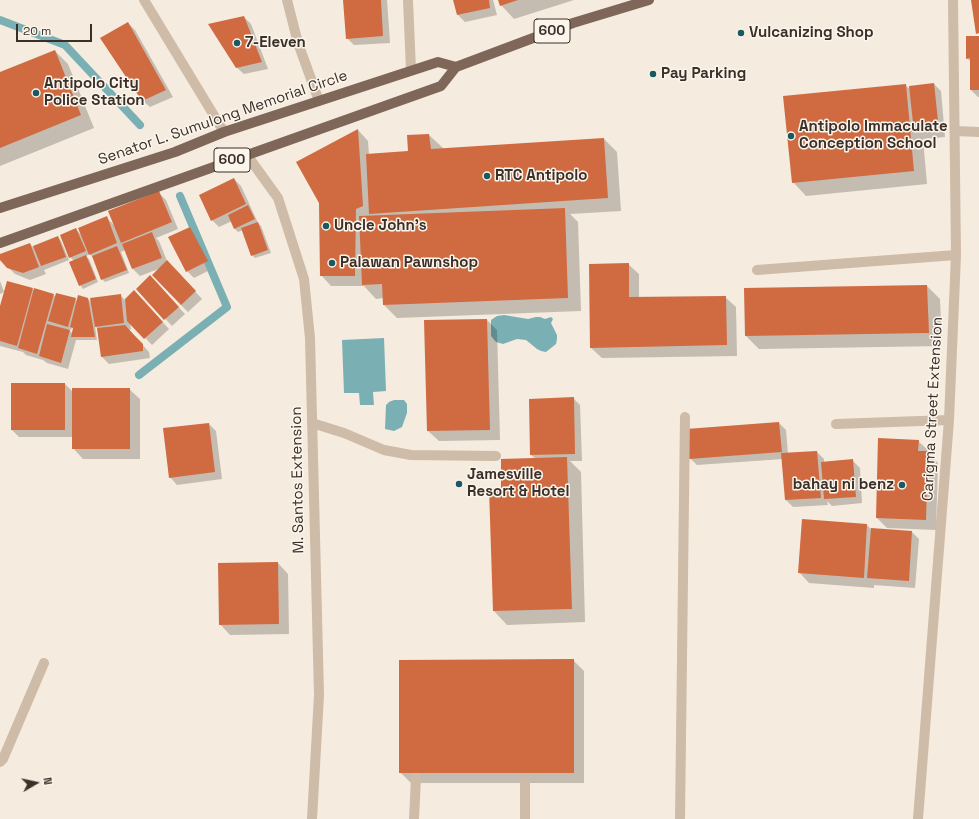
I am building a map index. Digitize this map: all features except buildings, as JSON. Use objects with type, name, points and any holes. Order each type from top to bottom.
[{"type":"main road","name":"600","points":[[0,243],[441,86],[456,67],[573,23],[649,0]]},
{"type":"main road","name":"Senator L. Sumulong Memorial Circle","points":[[0,208],[175,152],[224,132],[411,70],[438,62],[456,67]]},
{"type":"street","points":[[144,0],[224,132]]},
{"type":"street","points":[[287,0],[298,43],[319,101]]},
{"type":"street","points":[[408,0],[411,70]]},
{"type":"street","name":"Carigma Street Extension","points":[[918,819],[949,420],[956,255],[953,0]]},
{"type":"street","points":[[955,131],[979,132]]},
{"type":"street","name":"M. Santos Extension","points":[[247,155],[278,198],[304,279],[310,338],[319,695],[312,819]]},
{"type":"street","points":[[757,270],[956,255]]},
{"type":"street","points":[[680,819],[685,417]]},
{"type":"street","points":[[836,424],[949,420]]},
{"type":"street","points":[[312,423],[344,433],[384,450],[412,455],[496,456]]},
{"type":"street","points":[[0,762],[3,759],[44,663]]},
{"type":"street","points":[[414,819],[416,778]]},
{"type":"street","points":[[525,782],[525,819]]},
{"type":"water","points":[[504,315],[528,319],[540,317],[545,319],[551,317],[553,319],[551,323],[557,335],[556,344],[546,352],[537,349],[526,340],[517,339],[503,344],[496,342],[491,336],[491,320],[497,316]]},
{"type":"water","points":[[384,338],[386,391],[373,392],[374,405],[360,405],[359,393],[344,393],[342,340]]},
{"type":"water","points":[[394,400],[404,400],[407,404],[407,413],[402,427],[394,431],[385,429],[386,405]]},
{"type":"waterway","points":[[0,20],[65,45],[140,125]]},
{"type":"waterway","points":[[139,375],[227,307],[180,196]]},
{"type":"place","name":"Vulcanizing Shop","points":[[741,33]]},
{"type":"place","name":"7-Eleven","points":[[237,43]]},
{"type":"place","name":"Pay Parking","points":[[653,74]]},
{"type":"place","name":"Antipolo City Police Station","points":[[36,93]]},
{"type":"place","name":"Antipolo Immaculate Conception School","points":[[791,136]]},
{"type":"place","name":"RTC Antipolo","points":[[487,176]]},
{"type":"place","name":"Uncle John's","points":[[326,226]]},
{"type":"place","name":"Palawan Pawnshop","points":[[332,263]]},
{"type":"place","name":"Jamesville Resort & Hotel","points":[[459,484]]},
{"type":"place","name":"bahay ni benz","points":[[902,485]]}]
